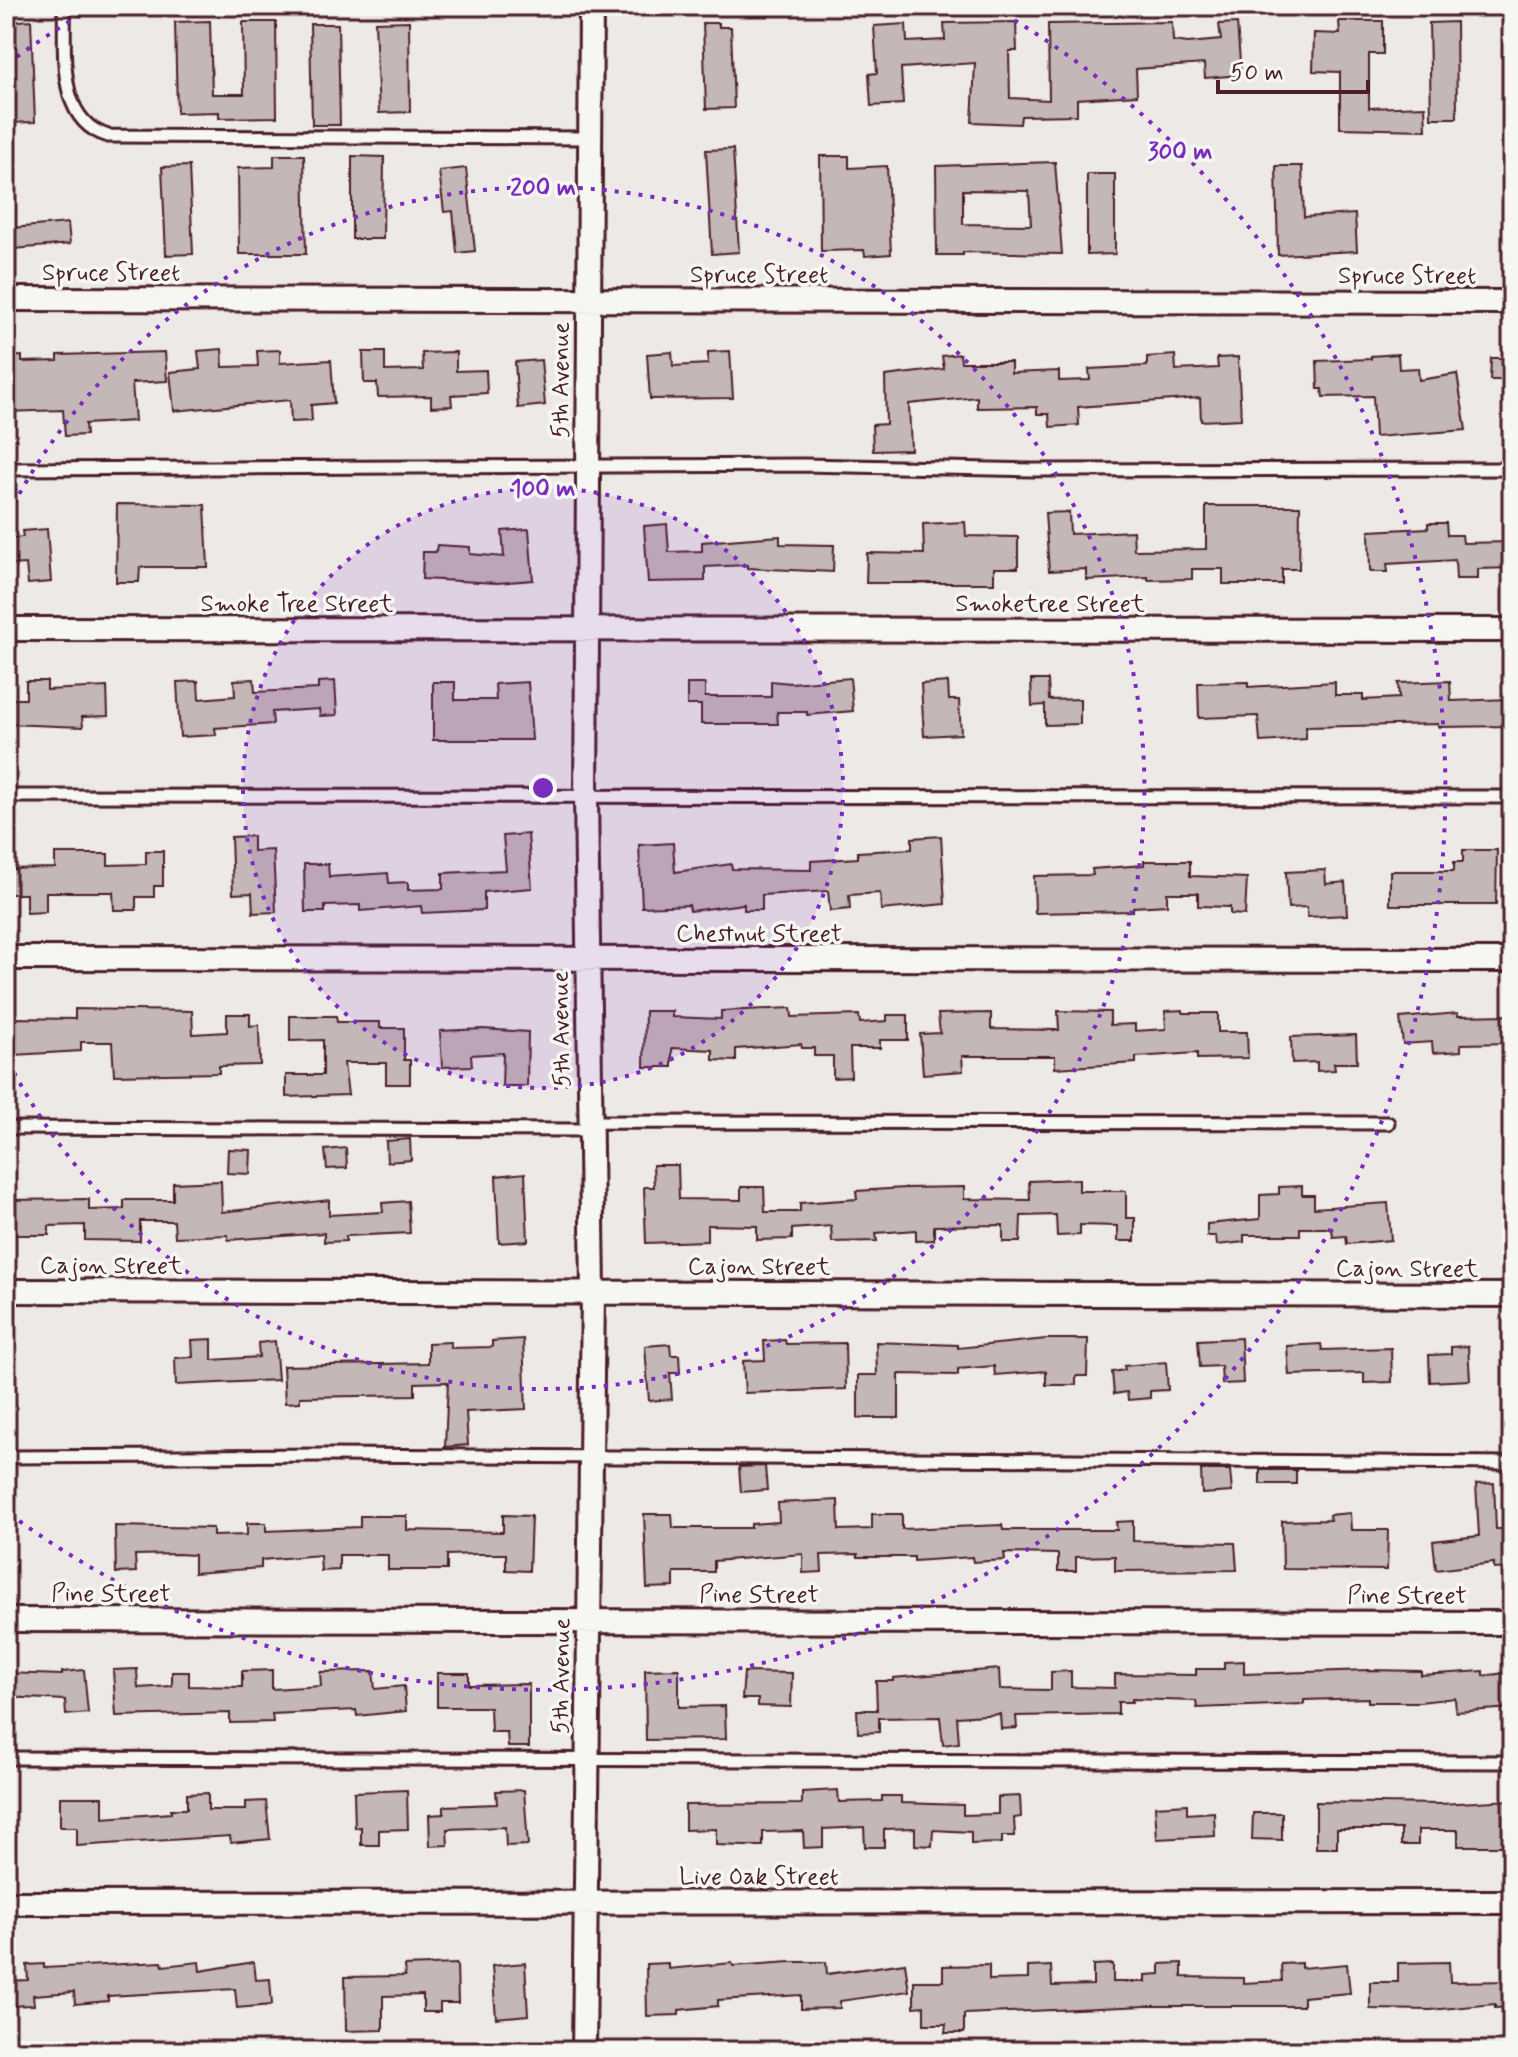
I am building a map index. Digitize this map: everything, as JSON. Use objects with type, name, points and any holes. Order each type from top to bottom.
[{"type":"street","name":"5th Avenue","points":[[584,2051],[593,1292],[586,797],[591,6]]},
{"type":"street","name":"Spruce Street","points":[[6,299],[1512,302]]},
{"type":"street","name":"Smoke Tree Street","points":[[6,629],[588,630]]},
{"type":"street","name":"Smoketree Street","points":[[588,630],[1512,630]]},
{"type":"street","name":"Chestnut Street","points":[[6,958],[1512,960]]},
{"type":"street","name":"Cajon Street","points":[[6,1291],[1512,1295]]},
{"type":"street","name":"Pine Street","points":[[6,1620],[1512,1623]]},
{"type":"street","name":"Live Oak Street","points":[[6,1903],[1512,1902]]},
{"type":"lane","points":[[64,6],[71,104],[80,119],[96,133],[108,136],[590,138]]},
{"type":"lane","points":[[6,469],[803,465],[1033,470],[1512,469]]},
{"type":"lane","points":[[6,796],[1512,797]]},
{"type":"lane","points":[[6,1128],[1388,1123]]},
{"type":"lane","points":[[6,1457],[1512,1463]]},
{"type":"lane","points":[[6,1758],[586,1757],[1512,1762]]},
{"type":"building","points":[[31,20],[35,122],[7,123],[6,22]]},
{"type":"building","points":[[210,21],[212,94],[244,94],[243,22],[276,22],[277,117],[219,118],[219,112],[177,113],[175,22]]},
{"type":"building","points":[[409,21],[410,112],[379,113],[375,22]]},
{"type":"building","points":[[1339,21],[1383,21],[1383,54],[1369,54],[1369,108],[1425,106],[1426,130],[1340,128],[1340,72],[1313,71],[1314,33],[1340,34]]},
{"type":"building","points":[[1016,22],[1017,51],[1009,51],[1010,98],[1049,100],[1048,24],[1172,22],[1173,41],[1188,43],[1221,40],[1219,24],[1237,23],[1241,75],[1205,78],[1204,64],[1136,69],[1137,95],[1077,99],[1077,115],[1021,116],[1020,124],[972,122],[975,63],[901,68],[903,104],[871,106],[869,74],[877,73],[874,26],[906,24],[907,42],[945,40],[944,23]]},
{"type":"building","points":[[1456,22],[1457,118],[1431,118],[1429,23]]},
{"type":"building","points":[[703,23],[731,27],[734,108],[706,109]]},
{"type":"building","points":[[310,24],[338,24],[340,125],[312,125]]},
{"type":"building","points":[[733,149],[739,252],[712,254],[706,150]]},
{"type":"building","points":[[274,155],[304,155],[306,254],[239,254],[238,168],[274,167]]},
{"type":"building","points":[[352,156],[384,157],[383,239],[352,239]]},
{"type":"building","points":[[820,156],[849,156],[849,168],[887,166],[891,254],[865,256],[864,250],[821,251]]},
{"type":"building","points":[[1055,162],[1062,254],[963,252],[963,255],[937,255],[936,166]],"holes":[[[963,190],[1029,191],[1031,225],[963,224]]]},
{"type":"building","points":[[189,166],[193,254],[166,255],[162,167]]},
{"type":"building","points":[[1276,166],[1302,166],[1304,217],[1355,214],[1357,251],[1278,255]]},
{"type":"building","points":[[466,168],[475,251],[457,253],[453,211],[444,212],[439,171]]},
{"type":"building","points":[[1087,174],[1115,174],[1115,254],[1087,255]]},
{"type":"building","points":[[68,223],[70,244],[14,249],[12,228]]},
{"type":"building","points":[[222,349],[223,367],[258,366],[257,351],[280,350],[280,363],[331,360],[334,403],[311,405],[312,421],[291,422],[290,400],[174,411],[170,372],[200,369],[198,351]]},
{"type":"building","points":[[730,351],[733,398],[650,399],[647,354],[672,352],[673,366],[708,364],[708,352]]},
{"type":"building","points":[[165,352],[167,381],[132,383],[135,421],[85,424],[86,435],[65,436],[63,410],[6,412],[6,357],[22,356],[22,362],[58,361],[58,355]]},
{"type":"building","points":[[363,352],[385,352],[385,371],[423,370],[422,353],[456,352],[456,371],[486,370],[487,393],[451,395],[452,406],[431,407],[431,396],[378,397],[377,383],[364,383]]},
{"type":"building","points":[[960,354],[961,362],[1011,362],[1011,373],[1059,371],[1059,381],[1090,380],[1089,369],[1147,366],[1147,357],[1175,355],[1176,370],[1218,368],[1217,358],[1238,357],[1241,419],[1201,421],[1200,398],[1078,407],[1079,425],[1050,427],[1049,414],[1037,414],[1037,407],[977,408],[977,397],[909,404],[911,450],[873,451],[872,425],[886,424],[885,376],[944,369],[942,356]]},
{"type":"building","points":[[1398,354],[1399,369],[1418,368],[1419,380],[1457,374],[1466,430],[1375,437],[1373,396],[1323,397],[1322,389],[1318,389],[1317,361],[1371,359],[1371,356]]},
{"type":"building","points":[[1491,358],[1512,358],[1512,380],[1490,380]]},
{"type":"building","points":[[541,360],[545,405],[518,408],[515,362]]},
{"type":"building","points":[[117,504],[205,505],[208,567],[140,567],[139,582],[116,582]]},
{"type":"building","points":[[1206,506],[1300,506],[1299,569],[1282,569],[1282,584],[1223,584],[1223,569],[1192,569],[1192,579],[1148,580],[1148,577],[1086,580],[1086,569],[1049,571],[1045,513],[1069,512],[1070,534],[1133,531],[1134,550],[1206,549]]},
{"type":"building","points":[[965,522],[966,536],[1018,537],[1018,568],[994,568],[994,583],[866,583],[867,553],[924,554],[923,524]]},
{"type":"building","points":[[1428,523],[1446,523],[1447,535],[1462,535],[1463,543],[1512,542],[1512,568],[1478,569],[1478,579],[1456,579],[1455,560],[1387,564],[1388,572],[1370,572],[1369,531],[1428,528]]},
{"type":"building","points":[[667,524],[669,552],[702,551],[702,542],[780,536],[780,544],[834,545],[833,572],[747,568],[747,565],[705,567],[705,581],[648,582],[644,526]]},
{"type":"building","points":[[47,529],[51,582],[28,584],[26,564],[6,565],[6,539],[23,537],[22,531]]},
{"type":"building","points":[[529,529],[533,580],[497,583],[422,579],[423,552],[436,552],[437,545],[470,547],[470,554],[504,557],[502,531]]},
{"type":"building","points":[[850,678],[853,711],[807,715],[807,712],[777,712],[778,724],[701,724],[701,705],[687,705],[687,684],[705,684],[705,697],[771,697],[771,681],[791,683]]},
{"type":"building","points":[[254,679],[255,692],[318,689],[318,682],[335,681],[337,715],[320,716],[319,709],[272,712],[273,724],[215,728],[216,735],[180,737],[177,682],[198,681],[199,699],[235,696],[234,680]]},
{"type":"building","points":[[1031,680],[1048,680],[1049,700],[1080,699],[1080,724],[1045,725],[1045,705],[1032,706]]},
{"type":"building","points":[[26,681],[47,681],[47,690],[107,687],[108,716],[82,717],[83,727],[6,724],[6,699],[26,699]]},
{"type":"building","points":[[1450,681],[1451,701],[1512,699],[1512,726],[1306,727],[1306,739],[1260,742],[1258,716],[1199,718],[1198,683],[1248,682],[1248,687],[1335,682],[1335,695],[1363,695],[1363,700],[1399,698],[1398,683]]},
{"type":"building","points":[[433,682],[455,682],[455,700],[496,700],[495,684],[528,682],[532,740],[433,740]]},
{"type":"building","points":[[948,682],[949,700],[959,700],[961,734],[924,736],[921,684]]},
{"type":"building","points":[[528,834],[532,888],[484,892],[484,910],[422,913],[421,906],[360,911],[360,905],[325,906],[325,912],[305,912],[304,864],[328,864],[329,877],[388,873],[389,883],[408,882],[408,890],[443,889],[443,873],[506,870],[503,836]]},
{"type":"building","points":[[253,836],[253,851],[273,850],[276,912],[253,913],[252,893],[233,894],[231,837]]},
{"type":"building","points":[[941,836],[945,904],[881,910],[880,893],[849,895],[850,909],[830,911],[828,891],[762,895],[762,910],[744,910],[744,904],[690,911],[689,905],[642,907],[639,845],[673,843],[675,872],[731,864],[732,869],[811,870],[811,861],[858,858],[858,852],[912,849],[912,838]]},
{"type":"building","points":[[1463,850],[1497,850],[1496,905],[1390,905],[1390,871],[1454,871],[1454,862],[1463,862]]},
{"type":"building","points":[[146,851],[163,851],[163,886],[154,886],[154,897],[136,897],[136,910],[114,910],[113,892],[46,892],[46,912],[26,913],[26,894],[6,894],[6,869],[55,868],[55,854],[108,854],[108,865],[146,864]]},
{"type":"building","points":[[1144,861],[1190,861],[1190,876],[1247,878],[1245,915],[1230,914],[1230,907],[1198,906],[1198,893],[1167,893],[1167,905],[1133,907],[1133,911],[1035,913],[1034,876],[1093,875],[1092,869],[1144,865]]},
{"type":"building","points":[[1325,870],[1326,884],[1345,882],[1347,915],[1307,917],[1307,907],[1288,908],[1286,872]]},
{"type":"building","points":[[791,1008],[792,1017],[859,1015],[860,1023],[887,1021],[887,1015],[908,1015],[908,1040],[880,1040],[880,1048],[850,1048],[851,1077],[833,1078],[833,1056],[814,1056],[814,1048],[802,1048],[801,1044],[736,1049],[736,1061],[713,1060],[713,1050],[672,1048],[672,1067],[644,1067],[645,1011],[672,1011],[672,1017],[721,1019],[721,1011]]},
{"type":"building","points":[[75,1009],[192,1011],[193,1034],[227,1032],[227,1014],[250,1014],[250,1026],[259,1025],[260,1065],[219,1066],[219,1073],[114,1075],[112,1042],[81,1042],[81,1051],[14,1055],[13,1018],[75,1019]]},
{"type":"building","points":[[1183,1010],[1183,1013],[1218,1013],[1218,1032],[1247,1032],[1248,1058],[1197,1059],[1197,1053],[1136,1057],[1136,1063],[1055,1068],[1055,1056],[962,1056],[963,1071],[923,1074],[920,1034],[940,1033],[938,1014],[991,1013],[991,1029],[1059,1030],[1058,1011],[1110,1012],[1110,1025],[1135,1024],[1135,1031],[1166,1029],[1165,1011]]},
{"type":"building","points":[[1458,1013],[1458,1016],[1512,1015],[1512,1043],[1461,1044],[1461,1051],[1433,1053],[1432,1042],[1403,1044],[1400,1018]]},
{"type":"building","points":[[290,1016],[336,1016],[337,1022],[380,1022],[380,1028],[404,1028],[404,1060],[410,1060],[410,1084],[386,1084],[386,1063],[344,1063],[348,1095],[286,1097],[286,1075],[323,1075],[323,1040],[290,1041]]},
{"type":"building","points":[[483,1029],[528,1032],[527,1086],[502,1086],[503,1053],[471,1055],[472,1066],[442,1067],[440,1031]]},
{"type":"building","points":[[1356,1035],[1357,1063],[1334,1063],[1335,1070],[1317,1071],[1317,1062],[1292,1063],[1291,1037]]},
{"type":"building","points":[[410,1139],[411,1160],[387,1162],[386,1141]]},
{"type":"building","points":[[346,1148],[347,1168],[327,1169],[325,1150]]},
{"type":"building","points":[[228,1149],[251,1150],[250,1174],[227,1173]]},
{"type":"building","points":[[653,1165],[678,1165],[679,1199],[741,1200],[741,1187],[764,1187],[765,1212],[800,1212],[800,1203],[857,1199],[856,1191],[905,1188],[964,1187],[964,1199],[1030,1200],[1029,1181],[1079,1179],[1079,1191],[1126,1191],[1126,1218],[1135,1218],[1135,1241],[1118,1241],[1118,1226],[1080,1225],[1080,1235],[1057,1236],[1056,1215],[1021,1216],[1020,1242],[1003,1242],[1003,1225],[934,1226],[934,1240],[916,1241],[916,1230],[876,1233],[877,1241],[832,1242],[831,1226],[792,1229],[792,1239],[757,1240],[757,1226],[707,1225],[707,1241],[646,1243],[644,1187],[654,1187]]},
{"type":"building","points":[[525,1173],[528,1241],[499,1243],[496,1176]]},
{"type":"building","points":[[221,1181],[222,1212],[329,1200],[329,1215],[383,1212],[382,1203],[408,1201],[410,1233],[346,1236],[346,1241],[324,1242],[324,1233],[228,1240],[228,1235],[175,1237],[174,1221],[140,1221],[140,1241],[85,1240],[85,1225],[49,1226],[49,1235],[6,1235],[6,1200],[89,1199],[89,1210],[124,1209],[124,1200],[173,1200],[173,1183]]},
{"type":"building","points":[[1302,1186],[1302,1195],[1314,1195],[1314,1208],[1388,1203],[1391,1240],[1347,1244],[1346,1236],[1333,1237],[1332,1228],[1300,1228],[1300,1235],[1244,1235],[1244,1242],[1217,1245],[1216,1236],[1207,1236],[1207,1224],[1260,1219],[1260,1195],[1279,1194],[1279,1187]]},
{"type":"building","points":[[1241,1338],[1243,1383],[1222,1384],[1221,1366],[1200,1367],[1198,1340]]},
{"type":"building","points":[[212,1339],[212,1360],[259,1357],[258,1343],[275,1341],[278,1380],[176,1385],[175,1358],[193,1357],[192,1340]]},
{"type":"building","points":[[523,1339],[526,1409],[466,1412],[468,1445],[445,1447],[448,1382],[415,1383],[415,1395],[300,1397],[300,1402],[285,1403],[283,1366],[428,1363],[428,1343],[451,1342],[451,1348],[492,1347],[492,1341]]},
{"type":"building","points":[[1046,1339],[1088,1339],[1087,1376],[1076,1376],[1076,1385],[1046,1385],[1046,1371],[995,1375],[994,1366],[958,1369],[958,1375],[899,1374],[899,1418],[858,1418],[858,1375],[877,1375],[876,1342],[958,1345],[958,1348]]},
{"type":"building","points":[[785,1340],[786,1344],[845,1343],[846,1389],[745,1393],[743,1361],[765,1360],[764,1341]]},
{"type":"building","points":[[670,1344],[671,1355],[679,1355],[680,1373],[670,1373],[672,1399],[649,1401],[645,1346]]},
{"type":"building","points":[[1321,1344],[1322,1350],[1391,1348],[1392,1382],[1364,1383],[1364,1373],[1289,1375],[1287,1346]]},
{"type":"building","points":[[1468,1346],[1470,1380],[1430,1382],[1429,1355],[1451,1354],[1451,1347]]},
{"type":"building","points":[[1166,1362],[1168,1390],[1150,1391],[1150,1398],[1128,1400],[1127,1392],[1114,1394],[1112,1372],[1125,1370],[1124,1366]]},
{"type":"building","points":[[765,1466],[767,1490],[741,1492],[739,1467]]},
{"type":"building","points":[[1201,1470],[1230,1470],[1232,1492],[1202,1494]]},
{"type":"building","points":[[1260,1470],[1296,1470],[1296,1484],[1260,1484]]},
{"type":"building","points":[[1494,1483],[1496,1529],[1512,1529],[1512,1568],[1494,1569],[1494,1563],[1436,1570],[1433,1541],[1479,1536],[1476,1484]]},
{"type":"building","points":[[838,1500],[839,1530],[872,1529],[872,1514],[902,1514],[902,1529],[1002,1525],[1003,1530],[1117,1530],[1116,1522],[1133,1521],[1133,1541],[1235,1543],[1237,1570],[1115,1571],[1115,1556],[1076,1557],[1076,1571],[1058,1571],[1058,1554],[1004,1553],[1005,1560],[973,1562],[972,1557],[914,1561],[914,1557],[858,1557],[858,1554],[821,1555],[822,1572],[803,1573],[803,1554],[714,1561],[714,1572],[674,1572],[674,1587],[647,1588],[644,1514],[672,1514],[673,1528],[751,1528],[751,1524],[779,1522],[778,1503]]},
{"type":"building","points":[[1350,1513],[1351,1530],[1388,1530],[1387,1570],[1283,1569],[1282,1521],[1330,1520],[1329,1515]]},
{"type":"building","points":[[503,1515],[531,1516],[529,1571],[506,1570],[506,1554],[476,1554],[447,1555],[447,1570],[388,1570],[388,1555],[339,1555],[339,1570],[321,1571],[320,1555],[261,1560],[261,1568],[194,1573],[194,1555],[177,1554],[135,1555],[136,1572],[116,1573],[115,1526],[213,1528],[213,1536],[247,1535],[247,1523],[266,1523],[266,1531],[360,1527],[360,1516],[407,1516],[407,1530],[503,1532]]},
{"type":"building","points":[[1244,1661],[1244,1674],[1369,1670],[1421,1671],[1421,1675],[1483,1671],[1483,1676],[1512,1672],[1512,1708],[1456,1712],[1455,1698],[1420,1702],[1368,1702],[1368,1698],[1304,1700],[1304,1704],[1197,1708],[1196,1701],[1132,1699],[1132,1702],[1118,1702],[1118,1714],[1016,1716],[1017,1728],[1001,1729],[1000,1714],[957,1717],[959,1743],[943,1745],[940,1717],[879,1718],[879,1732],[858,1733],[857,1710],[877,1710],[876,1681],[999,1669],[1000,1689],[1051,1690],[1051,1672],[1071,1671],[1071,1687],[1115,1688],[1115,1674],[1196,1675],[1196,1669],[1224,1669],[1224,1662]]},
{"type":"building","points":[[137,1669],[138,1688],[172,1686],[172,1672],[189,1672],[189,1686],[242,1687],[242,1671],[272,1670],[272,1689],[321,1686],[320,1672],[373,1671],[375,1689],[404,1686],[406,1711],[357,1716],[356,1710],[272,1714],[273,1722],[230,1723],[230,1713],[116,1716],[113,1670]]},
{"type":"building","points":[[679,1669],[679,1707],[725,1706],[726,1739],[646,1740],[645,1670]]},
{"type":"building","points":[[84,1670],[88,1713],[66,1715],[65,1700],[6,1697],[6,1673],[62,1675],[62,1672]]},
{"type":"building","points":[[744,1672],[792,1673],[791,1707],[758,1706],[758,1699],[742,1699]]},
{"type":"building","points":[[437,1673],[469,1673],[469,1685],[529,1684],[529,1747],[508,1747],[507,1732],[491,1732],[490,1707],[437,1707]]},
{"type":"building","points":[[407,1790],[408,1829],[379,1830],[379,1845],[361,1845],[361,1827],[355,1828],[354,1792]]},
{"type":"building","points":[[524,1790],[528,1845],[506,1846],[505,1827],[447,1829],[448,1845],[430,1846],[429,1815],[444,1814],[444,1806],[497,1804],[496,1791]]},
{"type":"building","points":[[838,1790],[839,1802],[882,1801],[882,1796],[901,1796],[901,1803],[963,1805],[963,1815],[998,1814],[998,1797],[1020,1796],[1021,1817],[1014,1818],[1015,1836],[1002,1836],[1002,1843],[971,1844],[971,1832],[933,1830],[932,1846],[915,1845],[915,1828],[884,1829],[884,1847],[865,1847],[864,1827],[823,1829],[823,1847],[804,1848],[803,1831],[763,1832],[763,1846],[745,1846],[716,1845],[716,1829],[685,1830],[685,1805],[802,1804],[802,1792]]},
{"type":"building","points":[[208,1793],[208,1810],[246,1810],[246,1802],[266,1801],[270,1839],[231,1843],[230,1836],[77,1846],[77,1827],[60,1827],[60,1797],[103,1797],[103,1818],[171,1813],[171,1809],[187,1809],[187,1794]]},
{"type":"building","points":[[1512,1800],[1512,1846],[1458,1846],[1458,1830],[1418,1830],[1418,1845],[1401,1845],[1401,1829],[1337,1829],[1337,1848],[1316,1848],[1316,1802],[1440,1804]]},
{"type":"building","points":[[1187,1804],[1187,1814],[1214,1812],[1215,1836],[1157,1839],[1155,1806]]},
{"type":"building","points":[[1253,1813],[1282,1813],[1282,1840],[1252,1839]]},
{"type":"building","points":[[162,1962],[163,1966],[199,1962],[200,1971],[254,1962],[256,1980],[270,1979],[272,2005],[237,2008],[235,1989],[108,1996],[108,2001],[75,2004],[74,1992],[33,1995],[34,2005],[6,2006],[6,1981],[28,1980],[27,1965],[44,1964],[44,1968]]},
{"type":"building","points":[[826,1962],[827,1974],[905,1963],[909,1991],[840,2001],[840,2008],[801,2009],[801,1995],[718,2000],[718,2006],[679,2010],[679,2015],[647,2016],[646,1964],[668,1963],[668,1969]]},
{"type":"building","points":[[1449,1962],[1450,1982],[1512,1981],[1512,2007],[1495,2008],[1495,2004],[1430,2010],[1370,2009],[1370,1982],[1398,1982],[1398,1963]]},
{"type":"building","points":[[525,1963],[528,2015],[496,2018],[492,1966]]},
{"type":"building","points":[[1182,1963],[1182,1977],[1243,1978],[1243,1983],[1282,1981],[1281,1964],[1301,1963],[1301,1968],[1347,1964],[1350,1993],[1303,1997],[1303,2006],[1146,2006],[964,2014],[964,2033],[945,2033],[946,2024],[924,2024],[924,2006],[914,2007],[914,1981],[943,1981],[943,1966],[989,1965],[989,1980],[1028,1979],[1028,1967],[1051,1966],[1052,1986],[1093,1985],[1093,1965],[1113,1964],[1113,1982],[1145,1982],[1145,1975],[1160,1974],[1160,1964]]},
{"type":"building","points":[[457,1964],[458,2003],[440,2003],[440,2012],[423,2012],[423,1995],[383,1996],[383,2030],[346,2031],[345,1977],[405,1976],[404,1966]]}]
